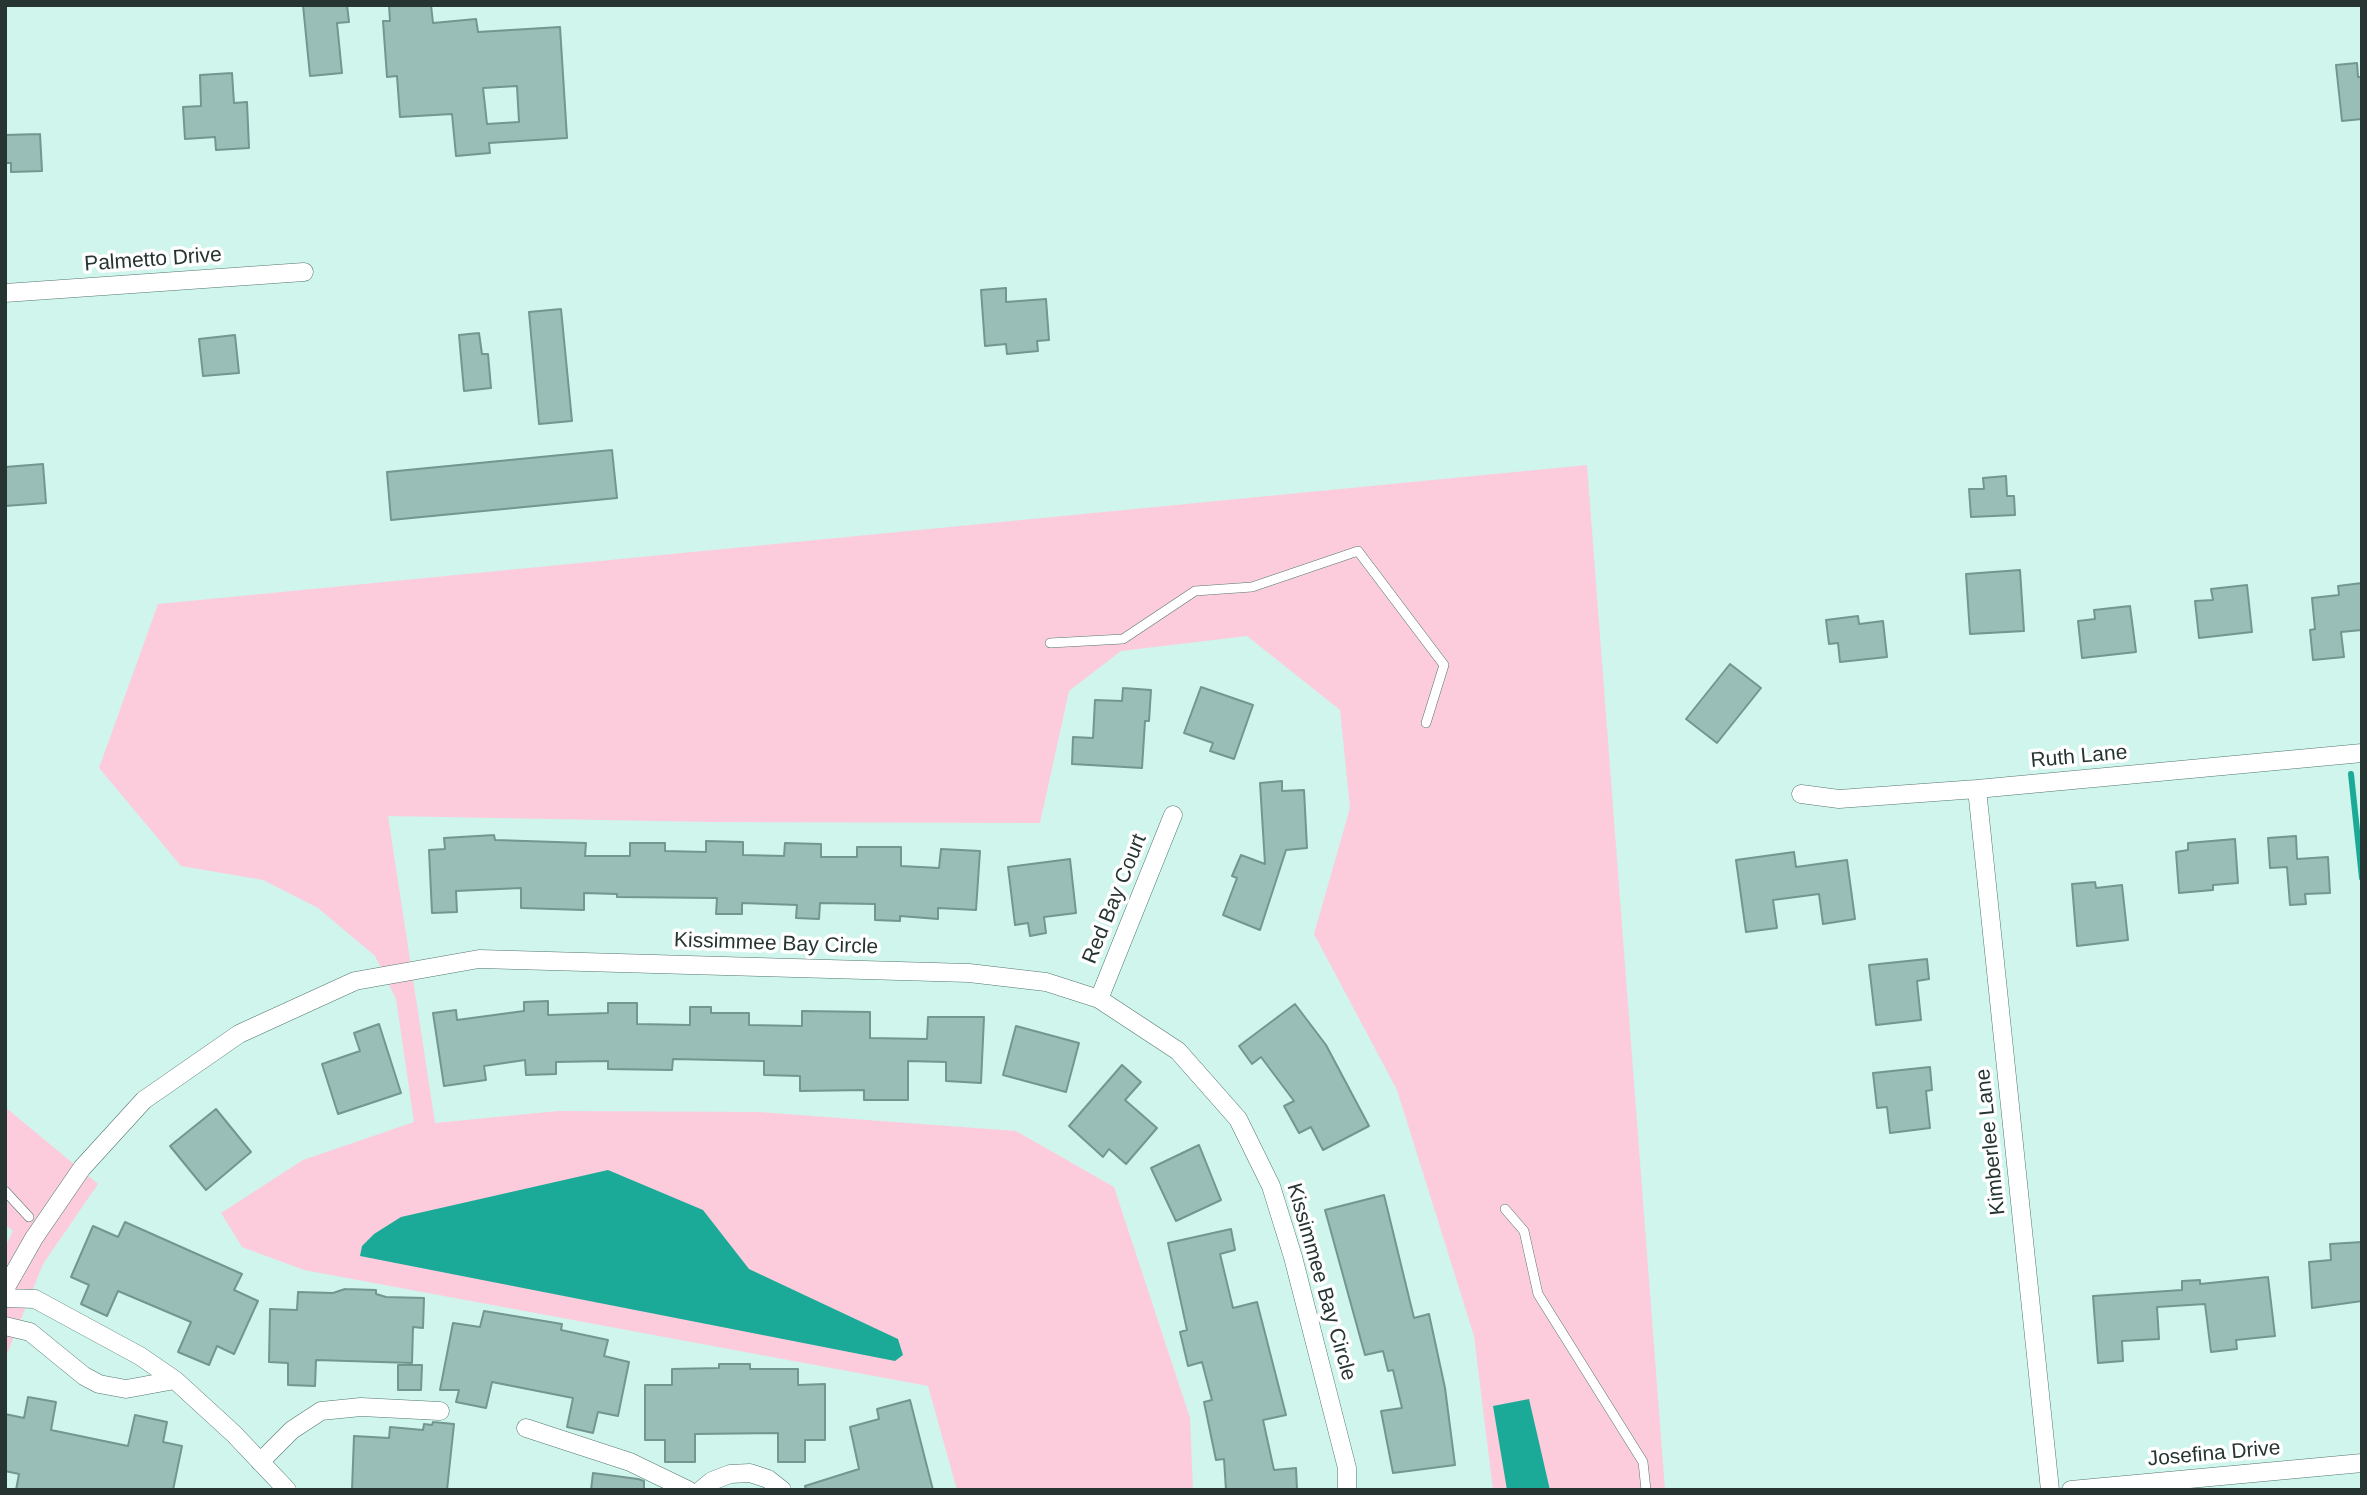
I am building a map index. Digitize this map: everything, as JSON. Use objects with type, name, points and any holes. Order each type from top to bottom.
[{"type":"street","name":"Palmetto Drive","points":[[5,293],[304,272]]},
{"type":"street","name":"Ruth Lane","points":[[1801,794],[1839,799],[1977,789],[2362,753]]},
{"type":"street","name":"Kimberlee Lane","points":[[1977,789],[2050,1490]]},
{"type":"street","name":"Red Bay Court","points":[[1099,999],[1173,815]]},
{"type":"street","name":"Kissimmee Bay Circle","points":[[5,1289],[34,1238],[82,1168],[144,1100],[239,1034],[355,981],[479,959],[969,972],[1046,982],[1099,999],[1178,1051],[1238,1119],[1271,1186],[1293,1257],[1347,1468],[1347,1490]]},
{"type":"street","points":[[5,1298],[36,1299],[140,1356],[174,1380],[287,1490]]},
{"type":"street","points":[[5,1326],[30,1332],[84,1376],[99,1384],[126,1389],[174,1380]]},
{"type":"street","points":[[260,1462],[292,1430],[321,1411],[361,1407],[440,1411]]},
{"type":"street","points":[[526,1428],[630,1462],[688,1490]]},
{"type":"street","name":"Josefina Drive","points":[[2071,1490],[2362,1463]]},
{"type":"street","points":[[701,1490],[712,1481],[730,1474],[750,1473],[768,1479],[782,1490]]},
{"type":"lane","points":[[1050,643],[1123,639],[1195,591],[1252,587],[1358,551],[1444,665],[1426,723]]},
{"type":"lane","points":[[5,1191],[29,1217]]},
{"type":"lane","points":[[1505,1209],[1524,1231],[1538,1294],[1643,1462],[1646,1490]]},
{"type":"shaded area","points":[[1587,465],[1665,1490],[1493,1490],[1474,1336],[1397,1090],[1314,934],[1350,808],[1340,710],[1247,636],[1121,651],[1069,691],[1040,823],[710,822],[388,816],[435,1123],[558,1111],[759,1112],[1016,1131],[1114,1187],[1190,1418],[1193,1490],[957,1490],[928,1386],[304,1270],[242,1247],[221,1213],[303,1160],[414,1122],[396,999],[375,956],[318,908],[263,880],[181,866],[99,768],[158,604]]},
{"type":"shaded area","points":[[5,1107],[98,1184],[43,1264],[5,1359],[5,1247],[13,1231],[5,1224]]},
{"type":"shaded area","points":[[608,1170],[703,1210],[749,1269],[898,1339],[903,1355],[895,1361],[360,1256],[362,1246],[374,1234],[401,1217]]},
{"type":"shaded area","points":[[1529,1399],[1550,1490],[1507,1490],[1493,1406]]},
{"type":"building","points":[[303,5],[347,5],[349,22],[337,23],[342,73],[310,76]]},
{"type":"building","points":[[389,5],[431,5],[433,23],[476,19],[478,32],[560,27],[567,138],[489,143],[490,153],[456,156],[452,114],[400,117],[397,76],[387,77],[383,21],[390,21]],"holes":[[[517,86],[519,122],[487,124],[483,88]]]},
{"type":"building","points":[[2357,63],[2358,77],[2362,77],[2362,119],[2342,121],[2336,65]]},
{"type":"building","points":[[232,73],[234,103],[247,102],[249,148],[216,150],[215,137],[185,139],[183,107],[201,106],[200,75]]},
{"type":"building","points":[[40,134],[42,171],[11,172],[11,163],[5,163],[5,135]]},
{"type":"building","points":[[1006,288],[1006,302],[1046,299],[1049,340],[1037,341],[1038,351],[1007,354],[1006,344],[985,346],[981,290]]},
{"type":"building","points":[[561,309],[572,421],[539,424],[529,312]]},
{"type":"building","points":[[479,333],[482,354],[488,354],[491,388],[464,391],[459,335]]},
{"type":"building","points":[[235,335],[239,373],[203,376],[199,339]]},
{"type":"building","points":[[612,450],[617,498],[391,520],[387,472]]},
{"type":"building","points":[[43,464],[46,503],[5,506],[5,467]]},
{"type":"building","points":[[2006,476],[2007,496],[2014,496],[2015,515],[1971,517],[1969,489],[1984,489],[1983,478]]},
{"type":"building","points":[[2020,570],[2024,631],[1970,634],[1966,574]]},
{"type":"building","points":[[2362,583],[2362,630],[2341,632],[2344,657],[2313,660],[2310,630],[2315,629],[2312,598],[2339,595],[2338,586]]},
{"type":"building","points":[[2247,585],[2252,632],[2199,638],[2195,601],[2213,600],[2211,589]]},
{"type":"building","points":[[2130,606],[2136,652],[2082,658],[2078,621],[2095,619],[2094,610]]},
{"type":"building","points":[[1858,616],[1859,624],[1883,621],[1887,657],[1840,662],[1838,643],[1829,644],[1826,620]]},
{"type":"building","points":[[1730,664],[1761,688],[1717,743],[1686,719]]},
{"type":"building","points":[[1201,687],[1253,705],[1234,759],[1210,751],[1213,743],[1184,733]]},
{"type":"building","points":[[1123,688],[1151,690],[1149,721],[1145,721],[1142,768],[1072,764],[1073,737],[1093,738],[1095,700],[1122,701]]},
{"type":"building","points":[[1282,781],[1282,791],[1304,790],[1307,848],[1286,850],[1260,930],[1223,915],[1237,878],[1232,876],[1241,855],[1265,864],[1260,783]]},
{"type":"building","points":[[494,835],[495,840],[586,843],[585,856],[630,856],[630,843],[665,843],[665,851],[706,852],[706,841],[743,842],[743,855],[784,856],[785,843],[821,844],[821,857],[857,857],[857,847],[901,847],[901,866],[939,868],[941,849],[980,851],[976,910],[938,908],[938,919],[900,916],[900,921],[875,920],[875,904],[820,903],[819,919],[796,918],[797,905],[742,903],[742,914],[716,914],[717,898],[617,897],[617,894],[584,893],[584,910],[521,908],[521,888],[456,891],[457,912],[432,913],[429,850],[445,849],[444,838]]},
{"type":"building","points":[[2296,836],[2297,859],[2328,857],[2330,893],[2305,894],[2306,904],[2290,905],[2287,867],[2270,868],[2268,838]]},
{"type":"building","points":[[2235,839],[2238,883],[2213,885],[2213,890],[2179,893],[2176,852],[2188,850],[2188,843]]},
{"type":"building","points":[[1794,852],[1796,867],[1847,860],[1855,919],[1823,924],[1819,894],[1773,900],[1777,928],[1746,932],[1736,860]]},
{"type":"building","points":[[1070,859],[1076,913],[1044,917],[1046,933],[1030,936],[1028,923],[1015,925],[1008,867]]},
{"type":"building","points":[[2095,882],[2096,888],[2122,885],[2128,940],[2077,946],[2072,884]]},
{"type":"building","points":[[1927,959],[1929,979],[1917,981],[1921,1020],[1876,1025],[1869,965]]},
{"type":"building","points":[[548,1001],[548,1015],[608,1013],[608,1003],[637,1003],[637,1024],[690,1025],[690,1007],[711,1007],[711,1013],[749,1013],[749,1025],[802,1026],[802,1011],[870,1012],[870,1038],[927,1039],[928,1017],[984,1017],[981,1083],[946,1081],[946,1062],[908,1061],[908,1100],[864,1100],[864,1090],[800,1091],[800,1076],[764,1075],[764,1061],[673,1059],[672,1070],[608,1069],[608,1061],[556,1062],[556,1074],[526,1075],[525,1060],[484,1066],[486,1080],[444,1086],[433,1013],[456,1010],[457,1020],[524,1011],[524,1002]]},
{"type":"building","points":[[1295,1004],[1326,1045],[1369,1126],[1323,1150],[1311,1127],[1299,1133],[1284,1106],[1294,1101],[1261,1057],[1252,1064],[1239,1046]]},
{"type":"building","points":[[379,1024],[401,1093],[338,1114],[322,1064],[360,1051],[354,1033]]},
{"type":"building","points":[[1016,1026],[1079,1043],[1066,1092],[1003,1075]]},
{"type":"building","points":[[1122,1065],[1141,1082],[1125,1100],[1157,1128],[1126,1164],[1109,1149],[1103,1157],[1069,1126]]},
{"type":"building","points":[[1930,1067],[1932,1090],[1926,1091],[1930,1128],[1890,1133],[1887,1107],[1877,1108],[1873,1073]]},
{"type":"building","points":[[216,1109],[251,1152],[206,1190],[170,1146]]},
{"type":"building","points":[[1199,1145],[1221,1200],[1176,1221],[1151,1168]]},
{"type":"building","points":[[1384,1195],[1414,1318],[1429,1314],[1445,1388],[1455,1465],[1393,1473],[1381,1411],[1402,1408],[1393,1370],[1388,1371],[1383,1351],[1365,1355],[1325,1210]]},
{"type":"building","points":[[125,1222],[242,1274],[234,1290],[258,1301],[234,1354],[217,1346],[209,1365],[178,1352],[191,1322],[118,1291],[107,1316],[81,1304],[89,1285],[71,1277],[93,1226],[118,1237]]},
{"type":"building","points":[[1231,1229],[1235,1250],[1220,1254],[1233,1308],[1257,1302],[1286,1415],[1263,1420],[1274,1470],[1296,1468],[1297,1490],[1226,1490],[1224,1459],[1216,1460],[1204,1402],[1212,1400],[1202,1362],[1188,1366],[1180,1332],[1187,1330],[1168,1243]]},
{"type":"building","points":[[2362,1242],[2362,1301],[2312,1308],[2309,1262],[2331,1260],[2330,1244]]},
{"type":"building","points":[[2268,1277],[2275,1336],[2236,1340],[2237,1349],[2211,1352],[2205,1304],[2157,1307],[2159,1339],[2122,1341],[2123,1361],[2098,1363],[2093,1296],[2182,1290],[2182,1281],[2200,1280],[2200,1284]]},
{"type":"building","points":[[345,1289],[376,1290],[376,1294],[386,1297],[424,1298],[423,1328],[413,1327],[412,1363],[316,1360],[315,1386],[288,1385],[288,1363],[269,1362],[270,1309],[297,1310],[298,1292],[333,1293]]},
{"type":"building","points":[[484,1311],[562,1324],[561,1330],[608,1340],[604,1356],[629,1362],[618,1416],[598,1412],[593,1433],[567,1427],[573,1398],[492,1382],[486,1408],[456,1402],[459,1390],[440,1390],[453,1323],[480,1327]]},
{"type":"building","points":[[719,1364],[750,1364],[750,1369],[798,1369],[798,1385],[825,1384],[825,1440],[805,1440],[805,1462],[778,1462],[778,1433],[695,1434],[695,1462],[665,1462],[665,1440],[645,1440],[645,1385],[672,1385],[672,1369],[719,1368]]},
{"type":"building","points":[[398,1365],[422,1365],[421,1390],[398,1390]]},
{"type":"building","points":[[28,1397],[56,1402],[51,1430],[128,1446],[135,1415],[167,1422],[163,1442],[182,1446],[173,1490],[16,1490],[19,1474],[5,1471],[5,1414],[24,1418]]},
{"type":"building","points":[[910,1400],[933,1490],[806,1490],[805,1486],[859,1469],[850,1427],[879,1419],[877,1409]]},
{"type":"building","points":[[433,1422],[454,1424],[447,1490],[352,1490],[354,1436],[389,1438],[390,1427],[423,1430],[424,1424],[432,1425]]},
{"type":"building","points":[[593,1473],[644,1481],[644,1490],[591,1490]]},
{"type":"waterway","points":[[2351,774],[2362,878]]}]
